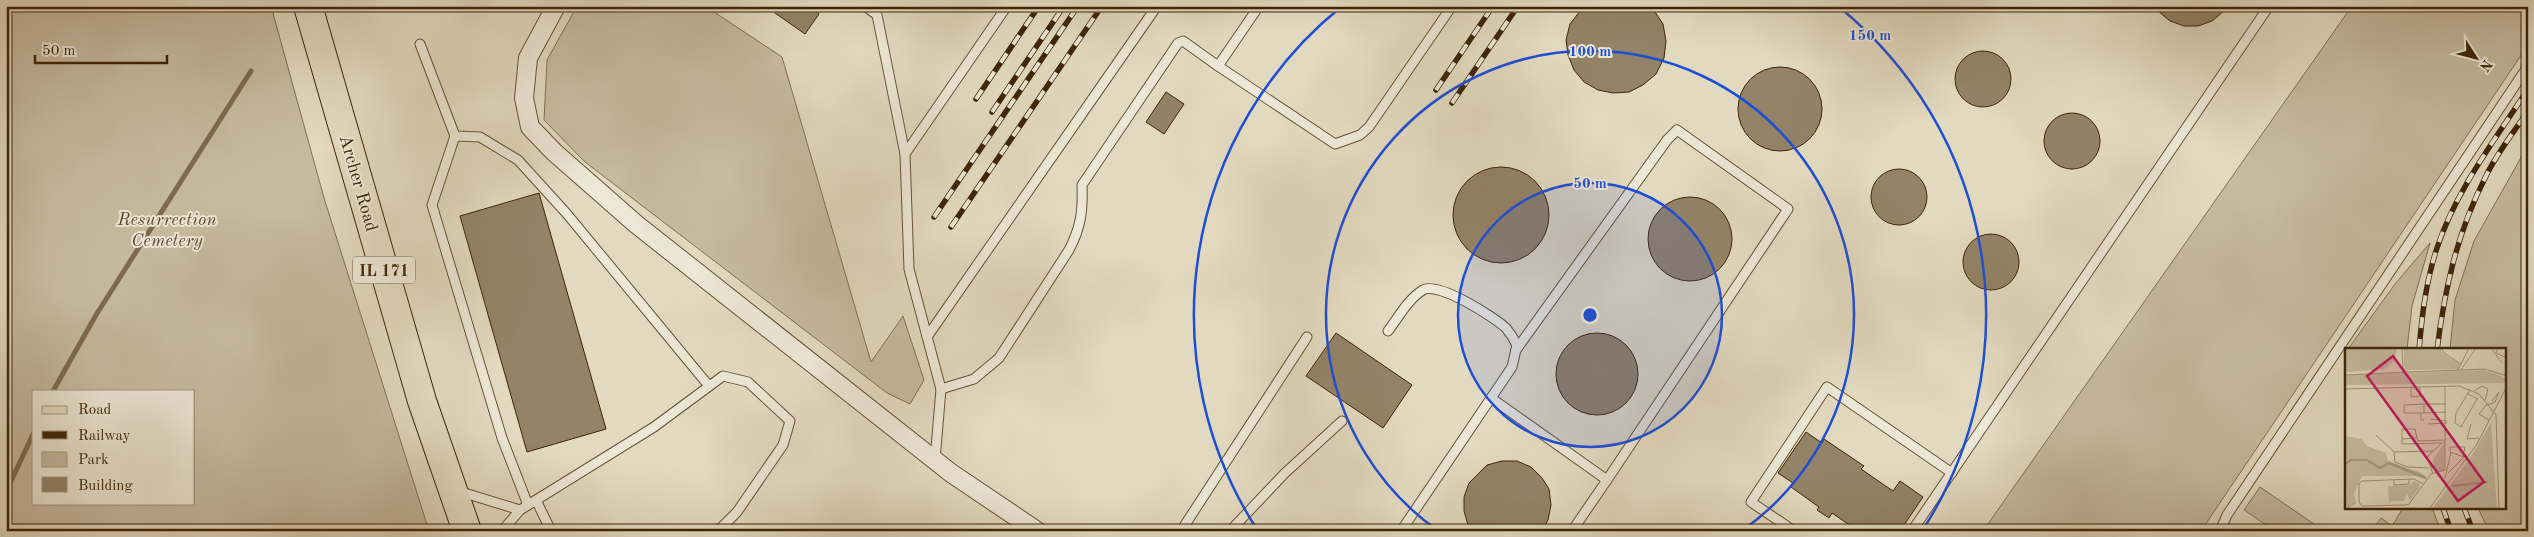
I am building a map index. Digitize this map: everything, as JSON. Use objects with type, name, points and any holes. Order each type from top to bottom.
[{"type":"main road","name":"Archer Road","points":[[308,6],[422,401],[467,531]]},
{"type":"street","points":[[556,6],[528,58],[524,98],[530,127],[554,152],[636,224],[935,460],[1037,531]]},
{"type":"lane","points":[[865,6],[877,15],[905,154],[909,269],[941,389],[935,460]]},
{"type":"lane","points":[[905,154],[1007,6]]},
{"type":"lane","points":[[927,337],[1158,6]]},
{"type":"lane","points":[[1218,66],[1259,6]]},
{"type":"lane","points":[[941,389],[974,379],[1000,358],[1069,250],[1079,231],[1082,185],[1178,43],[1183,41],[1335,144],[1360,135],[1369,127],[1452,6]]},
{"type":"lane","points":[[1912,531],[2269,6]]},
{"type":"lane","points":[[420,44],[455,136],[432,205],[524,508]]},
{"type":"lane","points":[[2220,531],[2232,507],[2528,66]]},
{"type":"lane","points":[[1516,350],[1667,140],[1678,130],[1788,209],[1572,531]]},
{"type":"lane","points":[[455,136],[480,137],[518,160],[567,214],[710,386]]},
{"type":"lane","points":[[1388,332],[1410,301],[1424,289],[1434,288],[1454,295],[1505,328],[1516,345],[1512,367],[1401,531]]},
{"type":"lane","points":[[1181,531],[1307,337]]},
{"type":"lane","points":[[502,531],[524,508],[654,427],[723,376],[748,382],[790,421],[783,445],[738,512],[718,531]]},
{"type":"lane","points":[[1794,531],[1751,502],[1827,387],[1952,474]]},
{"type":"lane","points":[[1491,398],[1607,480]]},
{"type":"lane","points":[[1230,531],[1285,473],[1342,421]]},
{"type":"lane","points":[[453,490],[524,508]]},
{"type":"lane","points":[[536,500],[551,531]]},
{"type":"green space","name":"Resurrection Cemetery","points":[[6,6],[271,6],[324,198],[429,531],[6,531]]},
{"type":"green space","points":[[577,6],[705,6],[782,57],[871,362],[903,316],[924,380],[910,404],[887,393],[585,162],[544,120],[547,60]]},
{"type":"green space","points":[[2352,6],[2528,6],[2528,45],[2201,531],[1983,531]]},
{"type":"green space","points":[[2528,145],[2528,531],[2489,531],[2479,510],[2506,510],[2506,348],[2450,348],[2455,300],[2474,241]]},
{"type":"green space","points":[[2430,243],[2412,306],[2407,348],[2349,348],[2395,284]]},
{"type":"green space","points":[[2260,487],[2324,531],[2275,531],[2244,510]]},
{"type":"green space","points":[[2402,510],[2433,510],[2441,531],[2372,531],[2381,518],[2392,526]]},
{"type":"building","points":[[765,6],[809,6],[819,14],[805,34]]},
{"type":"building","points":[[1584,6],[1649,6],[1653,9],[1663,24],[1666,41],[1664,58],[1656,74],[1643,85],[1629,92],[1613,93],[1598,90],[1584,82],[1574,70],[1568,55],[1566,40],[1570,24]]},
{"type":"building","points":[[2152,6],[2230,6],[2212,21],[2198,26],[2184,26],[2170,21]]},
{"type":"building","points":[[1983,51],[1994,53],[2003,59],[2009,68],[2011,79],[2009,90],[2003,99],[1994,105],[1983,107],[1972,105],[1963,99],[1957,90],[1955,79],[1957,68],[1963,59],[1972,53]]},
{"type":"building","points":[[1780,67],[1796,70],[1810,79],[1819,93],[1822,109],[1819,125],[1810,139],[1796,148],[1780,151],[1764,148],[1750,139],[1741,125],[1738,109],[1741,93],[1750,79],[1764,70]]},
{"type":"building","points":[[1166,92],[1184,104],[1164,134],[1146,122]]},
{"type":"building","points":[[2072,113],[2083,115],[2092,121],[2098,130],[2100,141],[2098,152],[2092,161],[2083,167],[2072,169],[2061,167],[2052,161],[2046,152],[2044,141],[2046,130],[2052,121],[2061,115]]},
{"type":"building","points":[[1501,167],[1519,171],[1535,181],[1545,197],[1549,215],[1545,233],[1535,249],[1519,259],[1501,263],[1483,259],[1467,249],[1457,233],[1453,215],[1457,197],[1467,181],[1483,171]]},
{"type":"building","points":[[1899,169],[1910,171],[1919,177],[1925,186],[1927,197],[1925,208],[1919,217],[1910,223],[1899,225],[1888,223],[1879,217],[1873,208],[1871,197],[1873,186],[1879,177],[1888,171]]},
{"type":"building","points":[[539,193],[606,429],[527,452],[460,216]]},
{"type":"building","points":[[1690,197],[1706,200],[1720,209],[1729,223],[1732,239],[1729,255],[1720,269],[1706,278],[1690,281],[1674,278],[1660,269],[1651,255],[1648,239],[1651,223],[1660,209],[1674,200]]},
{"type":"building","points":[[1991,234],[2002,236],[2011,242],[2017,251],[2019,262],[2017,273],[2011,282],[2002,288],[1991,290],[1980,288],[1971,282],[1965,273],[1963,262],[1965,251],[1971,242],[1980,236]]},
{"type":"building","points":[[1336,333],[1412,385],[1383,428],[1306,376]]},
{"type":"building","points":[[1597,333],[1613,337],[1626,345],[1634,358],[1638,374],[1634,390],[1626,403],[1613,411],[1597,415],[1581,411],[1568,403],[1560,390],[1556,374],[1560,358],[1568,345],[1581,337]]},
{"type":"building","points":[[1806,432],[1822,443],[1824,439],[1864,466],[1861,469],[1893,491],[1900,481],[1923,497],[1900,531],[1858,531],[1832,513],[1829,518],[1817,510],[1819,507],[1791,487],[1793,483],[1778,473]]},
{"type":"building","points":[[1502,461],[1517,461],[1531,467],[1542,478],[1549,489],[1551,505],[1548,520],[1542,531],[1473,531],[1468,525],[1464,511],[1464,497],[1469,483],[1487,465]]},
{"type":"waterway","points":[[54,390],[96,315],[251,71]]},
{"type":"waterway","points":[[6,492],[32,436]]},
{"type":"railway","points":[[976,99],[1039,6]]},
{"type":"railway","points":[[992,112],[1064,6]]},
{"type":"railway","points":[[934,217],[1078,6]]},
{"type":"railway","points":[[951,227],[1102,6]]},
{"type":"railway","points":[[1436,90],[1493,6]]},
{"type":"railway","points":[[1452,103],[1518,6]]},
{"type":"railway","points":[[2419,348],[2427,286],[2433,260],[2445,227],[2477,166],[2528,89]]},
{"type":"railway","points":[[2437,348],[2448,282],[2467,218],[2490,167],[2528,111]]},
{"type":"railway","points":[[2444,510],[2451,531]]},
{"type":"railway","points":[[2465,510],[2473,531]]}]
